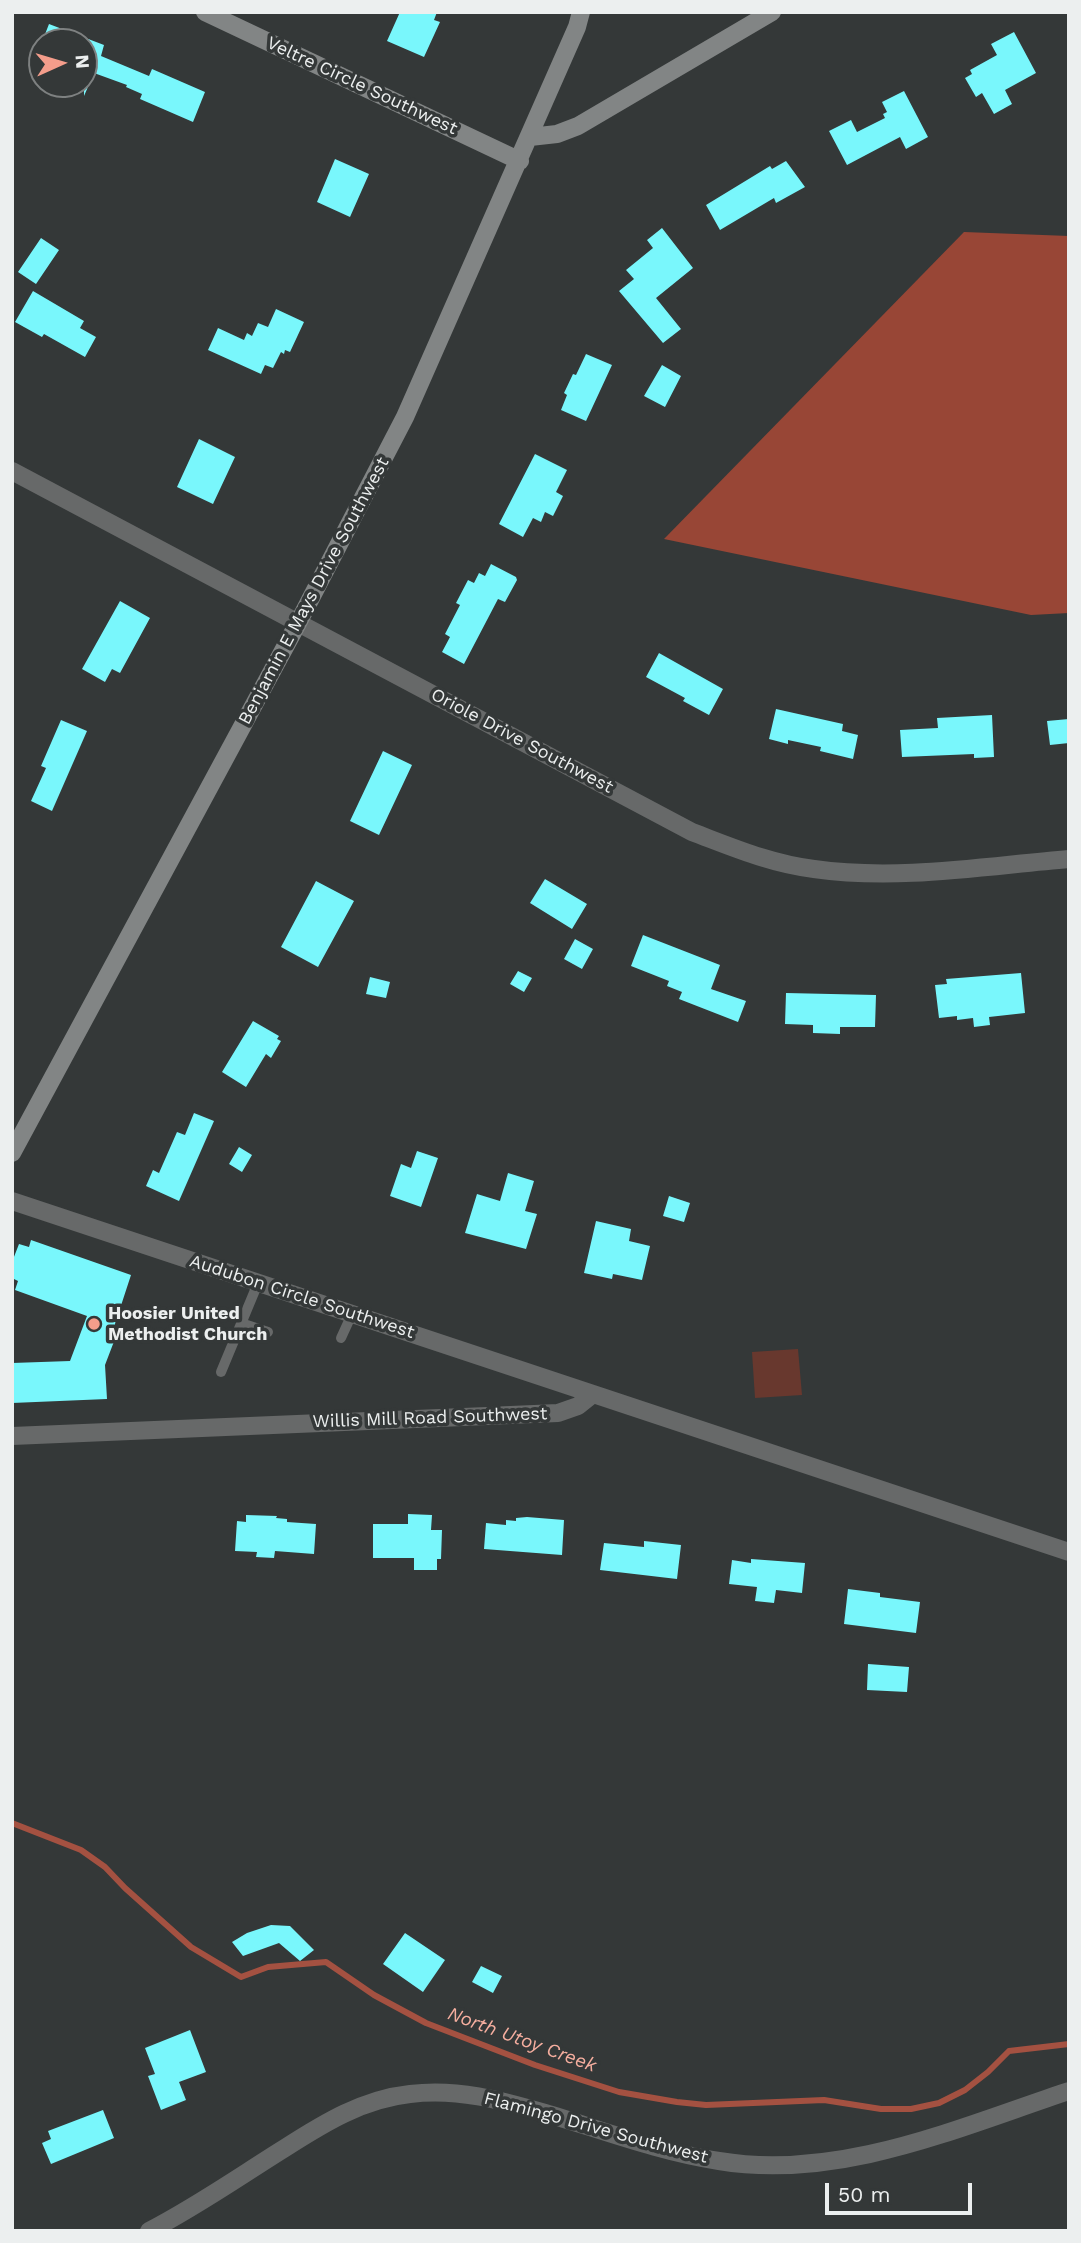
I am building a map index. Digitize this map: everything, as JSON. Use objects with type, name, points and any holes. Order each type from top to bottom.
[{"type":"street","name":"Veltre Circle Southwest","points":[[205,12],[520,160]]},
{"type":"street","name":"Benjamin E Mays Drive Southwest","points":[[12,1153],[298,623],[405,417],[530,137],[581,12]]},
{"type":"street","points":[[530,137],[557,134],[578,126],[772,12]]},
{"type":"street","name":"Oriole Drive Southwest","points":[[12,471],[692,832],[754,856],[811,869],[855,874],[907,873],[1069,859]]},
{"type":"street","name":"Audubon Circle Southwest","points":[[12,1201],[593,1394]]},
{"type":"street","points":[[593,1394],[1069,1552]]},
{"type":"street","name":"Willis Mill Road Southwest","points":[[12,1436],[558,1413],[578,1406],[593,1394]]},
{"type":"street","name":"Flamingo Drive Southwest","points":[[149,2231],[334,2118],[370,2102],[409,2094],[449,2092],[489,2097],[677,2152],[720,2162],[784,2166],[848,2160],[928,2139],[1069,2091]]},
{"type":"lane","points":[[221,1372],[258,1283]]},
{"type":"lane","points":[[341,1338],[352,1314]]},
{"type":"lane","points":[[242,1323],[268,1332]]},
{"type":"shaded area","points":[[964,232],[1069,236],[1069,613],[1031,615],[664,539]]},
{"type":"shaded area","points":[[798,1349],[802,1395],[755,1398],[752,1352]]},
{"type":"building","points":[[400,12],[437,12],[434,20],[440,22],[424,57],[387,41]]},
{"type":"building","points":[[1014,32],[1036,73],[1005,90],[1012,104],[994,114],[982,93],[976,97],[965,78],[972,74],[970,70],[997,55],[991,44]]},
{"type":"building","points":[[98,43],[104,45],[101,56],[149,76],[152,69],[205,92],[193,122],[140,99],[142,94],[126,87],[127,85],[98,74]]},
{"type":"building","points":[[904,91],[928,137],[906,149],[900,137],[847,165],[829,131],[851,120],[857,132],[885,118],[883,114],[887,112],[882,102]]},
{"type":"building","points":[[335,159],[369,174],[350,217],[317,202]]},
{"type":"building","points":[[786,161],[805,187],[776,203],[774,198],[720,230],[706,205],[770,166],[772,169]]},
{"type":"building","points":[[662,228],[693,268],[656,298],[681,329],[663,343],[619,291],[634,279],[626,270],[653,248],[647,240]]},
{"type":"building","points":[[41,238],[59,250],[36,284],[18,272]]},
{"type":"building","points":[[33,291],[84,321],[80,328],[96,337],[85,357],[44,334],[42,337],[15,322]]},
{"type":"building","points":[[276,309],[304,322],[290,352],[281,352],[273,368],[265,365],[261,374],[208,350],[218,328],[244,340],[247,333],[252,336],[258,323],[268,327]]},
{"type":"building","points":[[586,354],[612,365],[586,421],[561,410],[567,395],[564,393]]},
{"type":"building","points":[[662,365],[681,376],[665,407],[644,396]]},
{"type":"building","points":[[199,439],[235,457],[213,504],[177,487]]},
{"type":"building","points":[[535,454],[567,470],[556,492],[563,496],[553,516],[545,512],[541,522],[533,518],[523,537],[499,524]]},
{"type":"building","points":[[491,564],[517,580],[505,602],[498,599],[464,664],[442,652],[450,637],[445,634],[460,605],[456,603],[468,580],[474,583],[479,573],[485,576]]},
{"type":"building","points":[[120,601],[150,618],[120,673],[112,669],[105,682],[82,669]]},
{"type":"building","points":[[659,653],[723,689],[709,715],[683,701],[685,698],[646,677]]},
{"type":"building","points":[[776,709],[843,724],[842,731],[858,735],[853,759],[820,751],[821,747],[769,739]]},
{"type":"building","points":[[992,715],[994,757],[974,758],[974,754],[902,757],[900,730],[938,728],[937,718]]},
{"type":"building","points":[[1069,719],[1069,743],[1050,745],[1047,721]]},
{"type":"building","points":[[61,720],[87,731],[52,811],[31,801],[46,768],[41,766]]},
{"type":"building","points":[[383,751],[412,765],[379,835],[350,821]]},
{"type":"building","points":[[545,879],[587,904],[572,929],[530,903]]},
{"type":"building","points":[[316,881],[354,901],[318,967],[281,947]]},
{"type":"building","points":[[643,935],[720,965],[711,989],[746,1001],[738,1022],[679,999],[682,992],[667,986],[669,981],[631,966]]},
{"type":"building","points":[[575,939],[593,949],[582,969],[564,959]]},
{"type":"building","points":[[518,971],[532,978],[524,992],[510,984]]},
{"type":"building","points":[[1021,973],[1025,1013],[989,1017],[990,1025],[974,1027],[973,1018],[939,1018],[935,985],[947,984],[946,979]]},
{"type":"building","points":[[370,977],[390,982],[386,998],[366,994]]},
{"type":"building","points":[[786,993],[876,995],[875,1027],[840,1027],[840,1034],[813,1033],[813,1025],[785,1024]]},
{"type":"building","points":[[253,1021],[279,1036],[277,1039],[281,1041],[271,1058],[266,1054],[246,1087],[222,1072]]},
{"type":"building","points":[[194,1113],[214,1121],[179,1201],[146,1186],[153,1170],[159,1173],[177,1132],[185,1135]]},
{"type":"building","points":[[239,1147],[252,1155],[242,1172],[229,1164]]},
{"type":"building","points":[[417,1151],[438,1158],[421,1207],[390,1196],[401,1164],[411,1168]]},
{"type":"building","points":[[508,1173],[534,1181],[525,1211],[537,1214],[526,1249],[465,1233],[477,1194],[500,1201]]},
{"type":"building","points":[[669,1196],[690,1203],[684,1222],[663,1216]]},
{"type":"building","points":[[596,1221],[631,1229],[629,1241],[650,1246],[642,1280],[613,1274],[612,1279],[584,1273]]},
{"type":"building","name":"Hoosier United Methodist Church","points":[[31,1240],[131,1275],[113,1330],[118,1331],[105,1365],[107,1399],[12,1403],[12,1363],[70,1361],[87,1316],[15,1290],[18,1281],[12,1278],[12,1262],[19,1244],[29,1247]]},
{"type":"building","points":[[408,1514],[432,1515],[431,1530],[442,1530],[441,1559],[437,1559],[437,1570],[414,1570],[414,1558],[373,1558],[373,1524],[408,1524]]},
{"type":"building","points":[[246,1515],[277,1516],[276,1518],[287,1519],[287,1522],[316,1524],[314,1554],[275,1551],[274,1558],[256,1557],[257,1552],[235,1551],[237,1521],[246,1522]]},
{"type":"building","points":[[516,1518],[564,1520],[562,1555],[484,1549],[486,1523],[506,1525],[506,1520],[516,1521]]},
{"type":"building","points":[[644,1541],[681,1545],[677,1579],[600,1570],[604,1543],[644,1547]]},
{"type":"building","points":[[751,1559],[805,1563],[802,1593],[776,1590],[774,1603],[755,1601],[757,1587],[729,1584],[732,1560],[751,1563]]},
{"type":"building","points":[[848,1589],[880,1593],[880,1597],[920,1602],[916,1633],[844,1624]]},
{"type":"building","points":[[868,1664],[909,1667],[907,1692],[867,1690]]},
{"type":"building","points":[[271,1925],[290,1926],[314,1950],[300,1961],[279,1943],[243,1956],[232,1942],[247,1933]]},
{"type":"building","points":[[405,1933],[445,1960],[423,1992],[383,1964]]},
{"type":"building","points":[[481,1966],[502,1976],[493,1993],[472,1982]]},
{"type":"building","points":[[190,2030],[206,2072],[179,2082],[186,2100],[161,2110],[148,2076],[155,2074],[145,2048]]},
{"type":"building","points":[[103,2110],[114,2138],[51,2164],[42,2143],[51,2139],[48,2131]]},
{"type":"waterway","name":"North Utoy Creek","points":[[12,1823],[81,1850],[105,1867],[191,1947],[241,1977],[268,1967],[326,1962],[374,1995],[426,2023],[535,2065],[619,2092],[706,2105],[824,2100],[881,2109],[911,2109],[939,2103],[965,2090],[1009,2051],[1069,2044]]},
{"type":"place","name":"Hoosier United Methodist Church","points":[[94,1324]]}]
